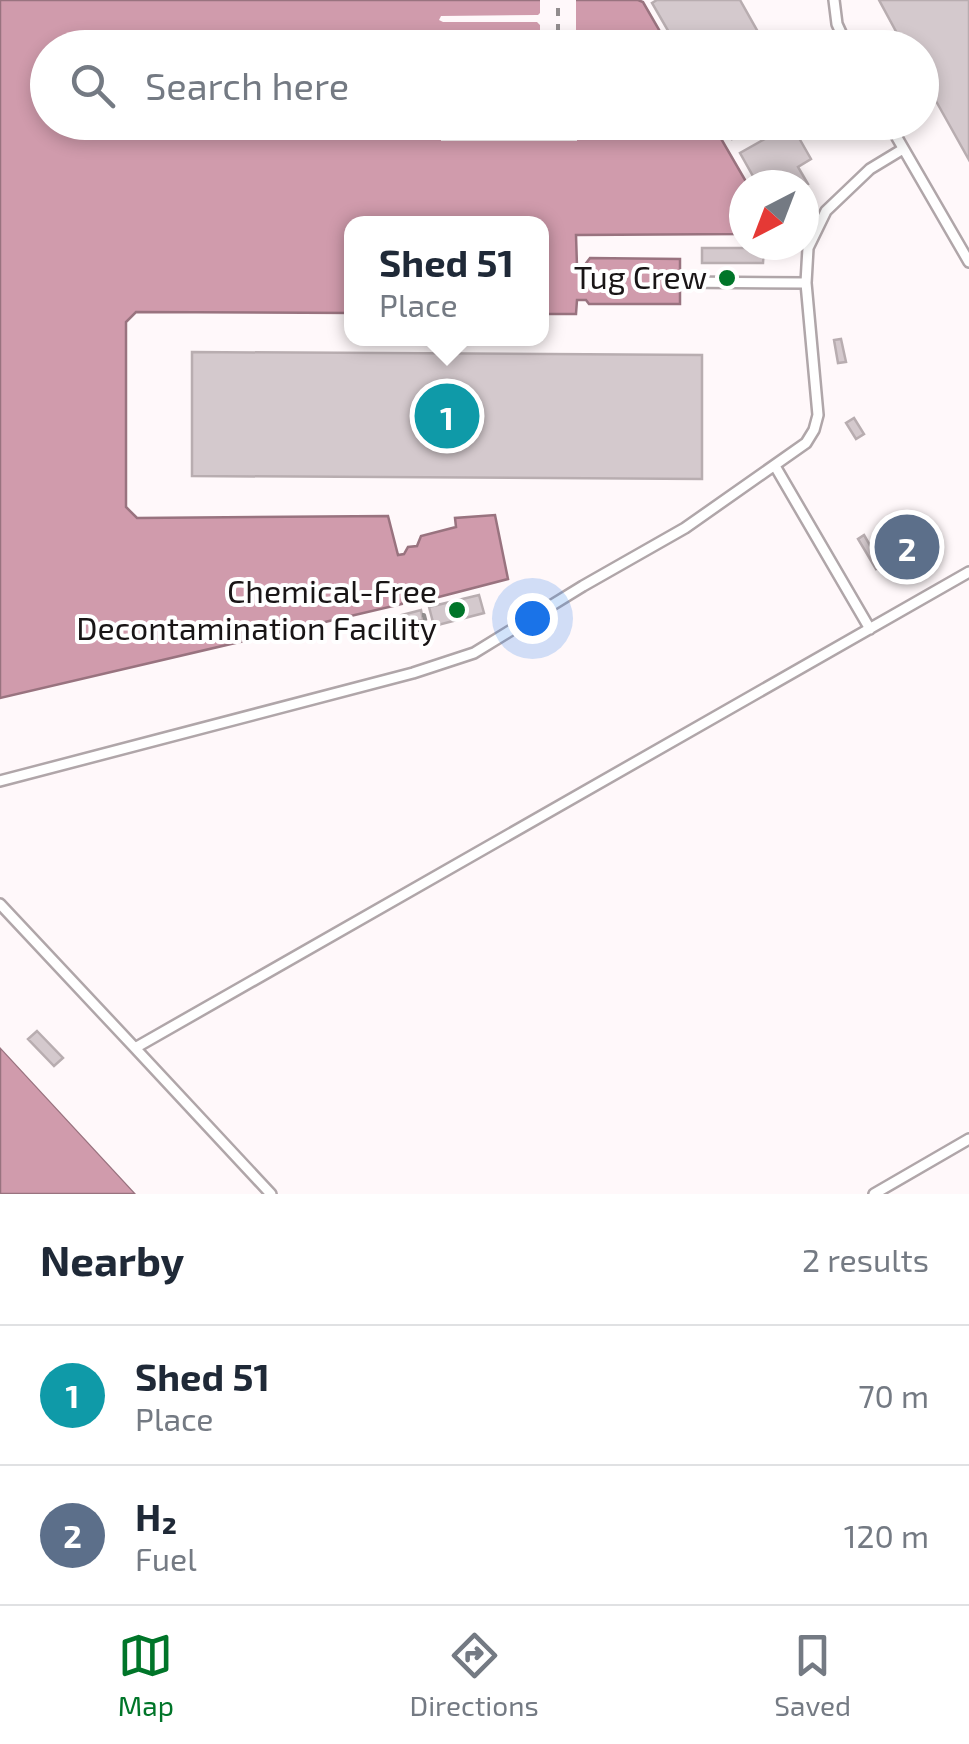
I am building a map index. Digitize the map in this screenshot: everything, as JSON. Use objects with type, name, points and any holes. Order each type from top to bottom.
[{"type":"lane","points":[[834,0],[840,30]]},
{"type":"lane","points":[[898,140],[969,262]]},
{"type":"lane","points":[[0,781],[414,673],[474,653],[686,528],[775,466],[806,443],[818,415],[806,283],[808,248],[826,211],[870,169],[903,150]]},
{"type":"lane","points":[[957,241],[969,252]]},
{"type":"lane","points":[[677,282],[806,283]]},
{"type":"lane","points":[[775,466],[870,629]]},
{"type":"lane","points":[[135,1048],[969,572]]},
{"type":"lane","points":[[0,904],[271,1194]]},
{"type":"lane","points":[[874,1194],[969,1139]]},
{"type":"path","points":[[558,0],[558,30]]},
{"type":"path","points":[[422,616],[427,626]]},
{"type":"shaded area","points":[[0,0],[643,2],[659,30],[30,30],[30,140],[722,140],[739,170],[729,170],[729,234],[576,235],[577,266],[584,266],[590,258],[680,259],[680,304],[589,304],[577,300],[576,314],[549,314],[549,216],[344,216],[344,313],[136,312],[126,322],[126,507],[137,518],[388,516],[398,555],[417,546],[421,536],[456,527],[455,518],[495,515],[508,579],[431,599],[427,589],[407,594],[402,604],[0,698]]},
{"type":"shaded area","points":[[0,1047],[136,1194],[0,1194]]},
{"type":"pier","points":[[540,0],[576,0],[576,30],[540,30],[537,22],[439,20],[441,16],[540,13]]},
{"type":"pier","points":[[441,140],[577,140],[577,141]]},
{"type":"pier","points":[[0,1042],[141,1194],[136,1194],[0,1047]]},
{"type":"building","points":[[740,0],[757,30],[668,30],[652,3]]},
{"type":"building","points":[[879,0],[969,0],[969,160],[939,106],[939,30],[895,30]]},
{"type":"building","points":[[763,140],[800,140],[811,159],[798,167],[800,170],[750,170],[740,153]]},
{"type":"building","points":[[702,248],[729,248],[729,260],[763,260],[763,263],[702,263]]},
{"type":"building","points":[[841,339],[846,362],[838,363],[834,340]]},
{"type":"building","points":[[192,352],[702,355],[702,479],[192,476]]},
{"type":"building","points":[[854,418],[864,434],[856,439],[846,423]]},
{"type":"building","points":[[864,535],[882,566],[876,569],[858,539]]},
{"type":"building","name":"Chemical-Free Decontamination Facility","points":[[479,595],[484,613],[434,626],[429,607]]},
{"type":"building","points":[[421,610],[423,620],[404,625],[402,615]]},
{"type":"building","points":[[423,620],[425,629],[406,634],[404,625]]},
{"type":"building","points":[[37,1031],[63,1058],[54,1066],[28,1039]]},
{"type":"place","name":"Tug Crew","points":[[727,278]]},
{"type":"place","name":"Shed 51","points":[[447,416]]},
{"type":"place","name":"H₂","points":[[907,547]]},
{"type":"place","name":"Chemical-Free Decontamination Facility","points":[[457,610]]}]
